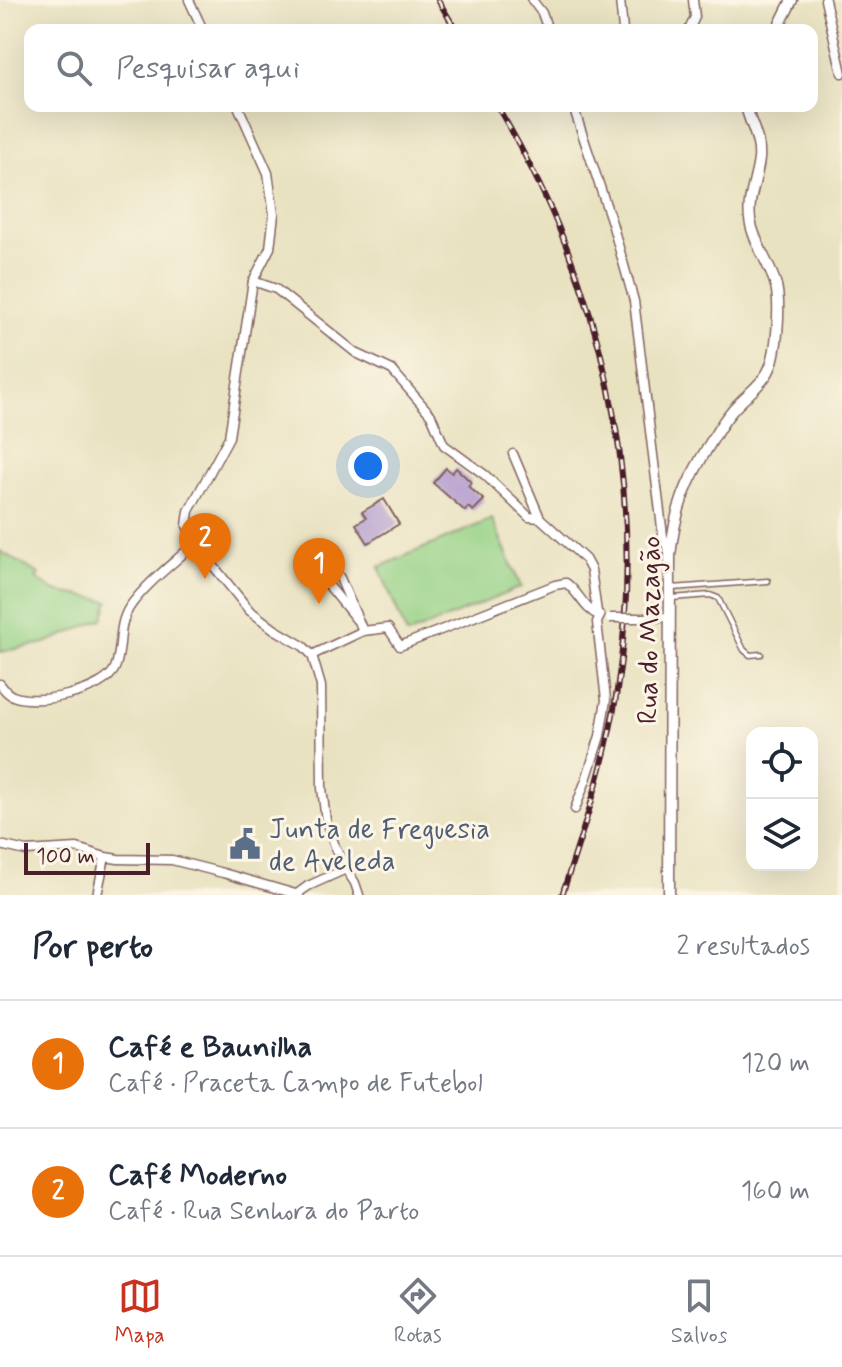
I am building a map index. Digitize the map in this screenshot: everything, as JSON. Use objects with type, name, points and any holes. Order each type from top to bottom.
[{"type":"street","points":[[189,0],[200,24]]},
{"type":"street","points":[[532,0],[546,24]]},
{"type":"street","points":[[620,0],[622,24]]},
{"type":"street","points":[[692,24],[695,17],[693,0]]},
{"type":"street","points":[[780,24],[792,0]]},
{"type":"street","points":[[825,0],[842,73]]},
{"type":"street","points":[[241,112],[268,173],[274,214],[270,248],[253,281],[229,437],[189,511],[187,526],[195,543],[249,610],[312,655],[321,686],[322,788],[326,821],[359,895]]},
{"type":"street","points":[[575,112],[634,301],[663,536],[670,556]]},
{"type":"street","name":"Rua do Mazagão","points":[[669,895],[670,556],[677,509],[687,482],[731,412],[767,375],[777,345],[776,286],[750,220],[759,158],[758,143],[748,112]]},
{"type":"street","points":[[253,281],[276,289],[356,353],[392,370],[431,415],[444,445],[485,475],[529,517],[540,518]]},
{"type":"street","points":[[513,454],[540,518],[585,559],[591,570],[597,612],[605,617]]},
{"type":"street","points":[[0,684],[10,695],[20,699],[52,699],[73,695],[107,678],[115,670],[122,620],[129,608],[195,543]]},
{"type":"street","points":[[328,561],[340,578],[362,628],[317,571],[320,563],[328,561]]},
{"type":"street","points":[[312,655],[362,628],[388,628],[400,646],[566,583],[591,613],[605,617],[670,617]]},
{"type":"street","points":[[575,809],[600,736],[606,700],[597,622],[605,617]]},
{"type":"street","points":[[0,845],[26,851],[77,848],[118,859],[172,860],[298,894],[308,886],[346,869]]},
{"type":"street","points":[[97,895],[105,857]]},
{"type":"lane","points":[[670,593],[768,581]]},
{"type":"lane","points":[[670,593],[718,598],[744,650],[750,655],[761,654]]},
{"type":"green space","points":[[492,519],[521,587],[407,635],[379,567]]},
{"type":"green space","points":[[0,551],[39,574],[36,579],[55,591],[109,601],[103,619],[45,643],[0,652]]},
{"type":"building","points":[[446,468],[452,473],[456,468],[471,482],[468,486],[484,500],[473,511],[468,507],[465,511],[433,483]]},
{"type":"building","points":[[384,499],[399,524],[368,543],[356,524],[366,518],[362,512]]},
{"type":"railway","points":[[438,0],[452,24]]},
{"type":"railway","points":[[500,112],[534,173],[565,243],[590,314],[608,387],[621,461],[626,537],[625,613],[617,690],[601,768],[562,895]]},
{"type":"place","name":"Café Moderno","points":[[205,579]]},
{"type":"place","name":"Café e Baunilha","points":[[319,604]]},
{"type":"place","name":"Junta de Freguesia de Aveleda","points":[[245,844]]}]
